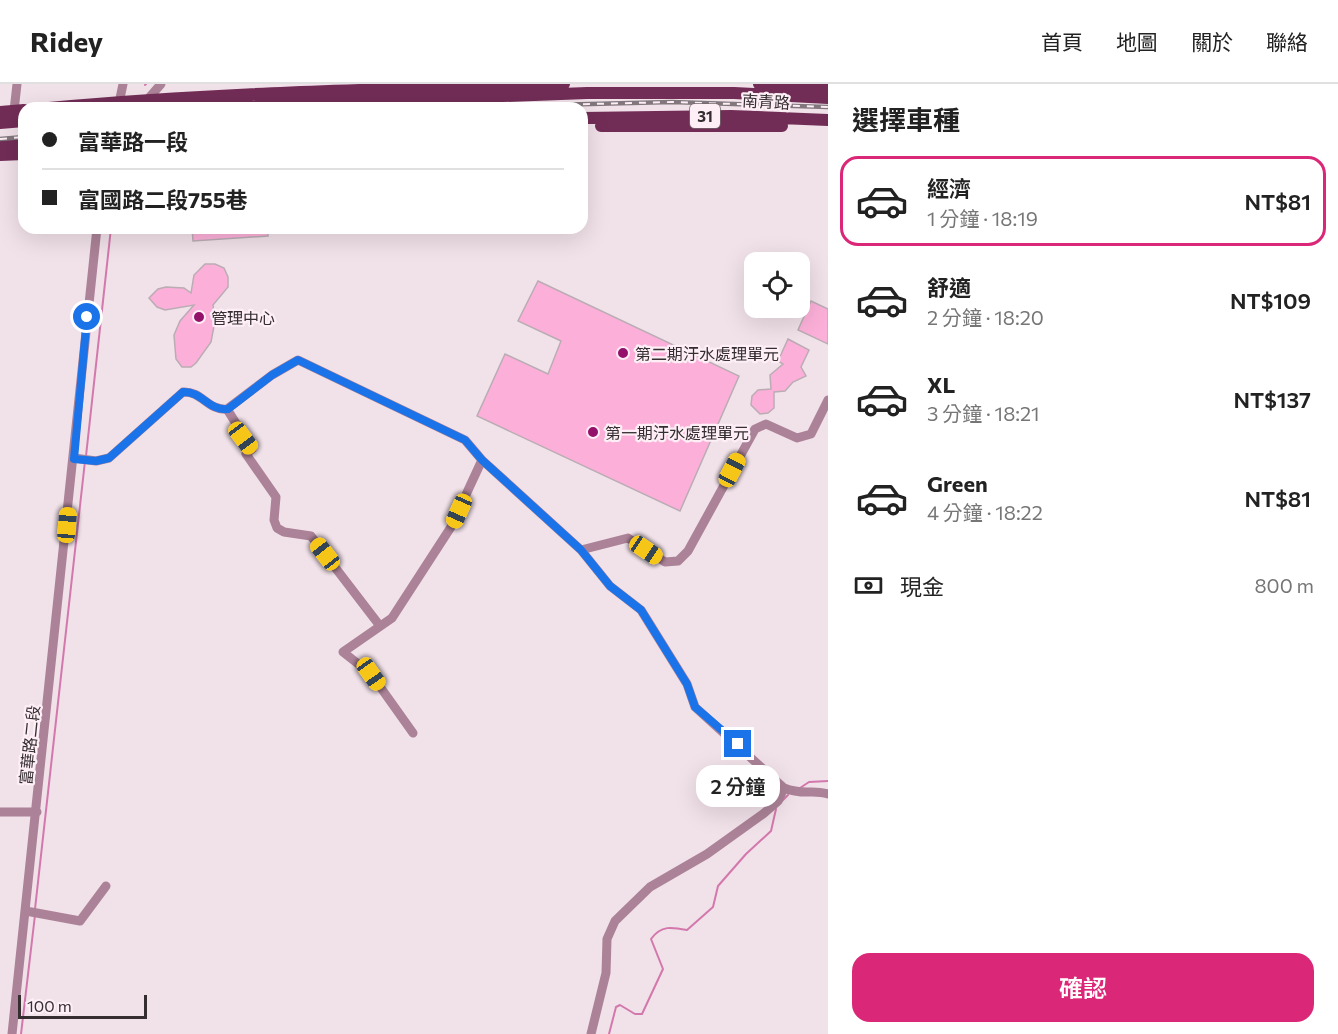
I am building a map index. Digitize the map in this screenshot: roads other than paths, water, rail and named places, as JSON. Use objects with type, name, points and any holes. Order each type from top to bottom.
[{"type":"main road","points":[[134,102],[148,99],[564,84]]},
{"type":"main road","name":"南青路","points":[[587,93],[622,84]]},
{"type":"main road","points":[[759,84],[824,88]]},
{"type":"main road","name":"南青路","points":[[345,102],[587,93],[734,93],[828,98]]},
{"type":"main road","points":[[0,112],[18,111]]},
{"type":"main road","name":"南青路","points":[[588,124],[631,117],[731,116],[828,120]]},
{"type":"main road","points":[[0,123],[18,122]]},
{"type":"main road","name":"31","points":[[588,124],[828,128]]},
{"type":"main road","points":[[0,146],[18,144]]},
{"type":"main road","points":[[0,155],[18,154]]},
{"type":"street","points":[[17,84],[18,102]]},
{"type":"street","points":[[120,102],[123,84]]},
{"type":"street","points":[[148,99],[160,84]]},
{"type":"street","name":"富華路二段","points":[[12,1034],[78,459],[97,234]]},
{"type":"street","points":[[78,459],[96,461],[109,458],[183,392],[196,394],[212,407],[228,409],[272,375],[298,360],[465,440],[482,460],[581,550],[610,586],[641,610],[687,684],[695,707],[783,788],[800,795],[821,792],[828,794]]},
{"type":"street","points":[[581,550],[628,538],[665,562],[678,561],[688,551],[754,429],[766,424],[796,438],[811,434],[828,400]]},
{"type":"street","points":[[228,409],[252,450],[246,454],[276,496],[274,520],[277,528],[284,532],[311,536],[380,626]]},
{"type":"street","points":[[413,733],[371,674],[343,652],[392,618],[451,528],[482,460]]},
{"type":"street","points":[[591,1034],[606,973],[607,939],[615,921],[650,887],[706,854],[763,814],[778,801],[783,788]]},
{"type":"street","points":[[0,812],[37,812]]},
{"type":"street","points":[[26,911],[80,921],[106,886]]},
{"type":"waterway","points":[[86,456],[110,234]]},
{"type":"waterway","points":[[35,909],[85,461]]},
{"type":"waterway","points":[[800,788],[809,782],[828,781]]},
{"type":"waterway","points":[[781,802],[788,795]]},
{"type":"waterway","points":[[609,1034],[616,1007],[620,1005],[635,1014],[642,1014],[663,969],[651,939],[663,929],[687,930],[713,907],[718,886],[746,854],[771,831],[776,809]]},
{"type":"waterway","points":[[21,1034],[35,915]]},
{"type":"railway","points":[[588,104],[672,102],[828,107]]},
{"type":"railway","points":[[0,139],[18,138]]},
{"type":"place","name":"管理中心","points":[[199,317]]},
{"type":"place","name":"第二期汙水處理單元","points":[[623,353]]},
{"type":"place","name":"第一期汙水處理單元","points":[[593,432]]}]
